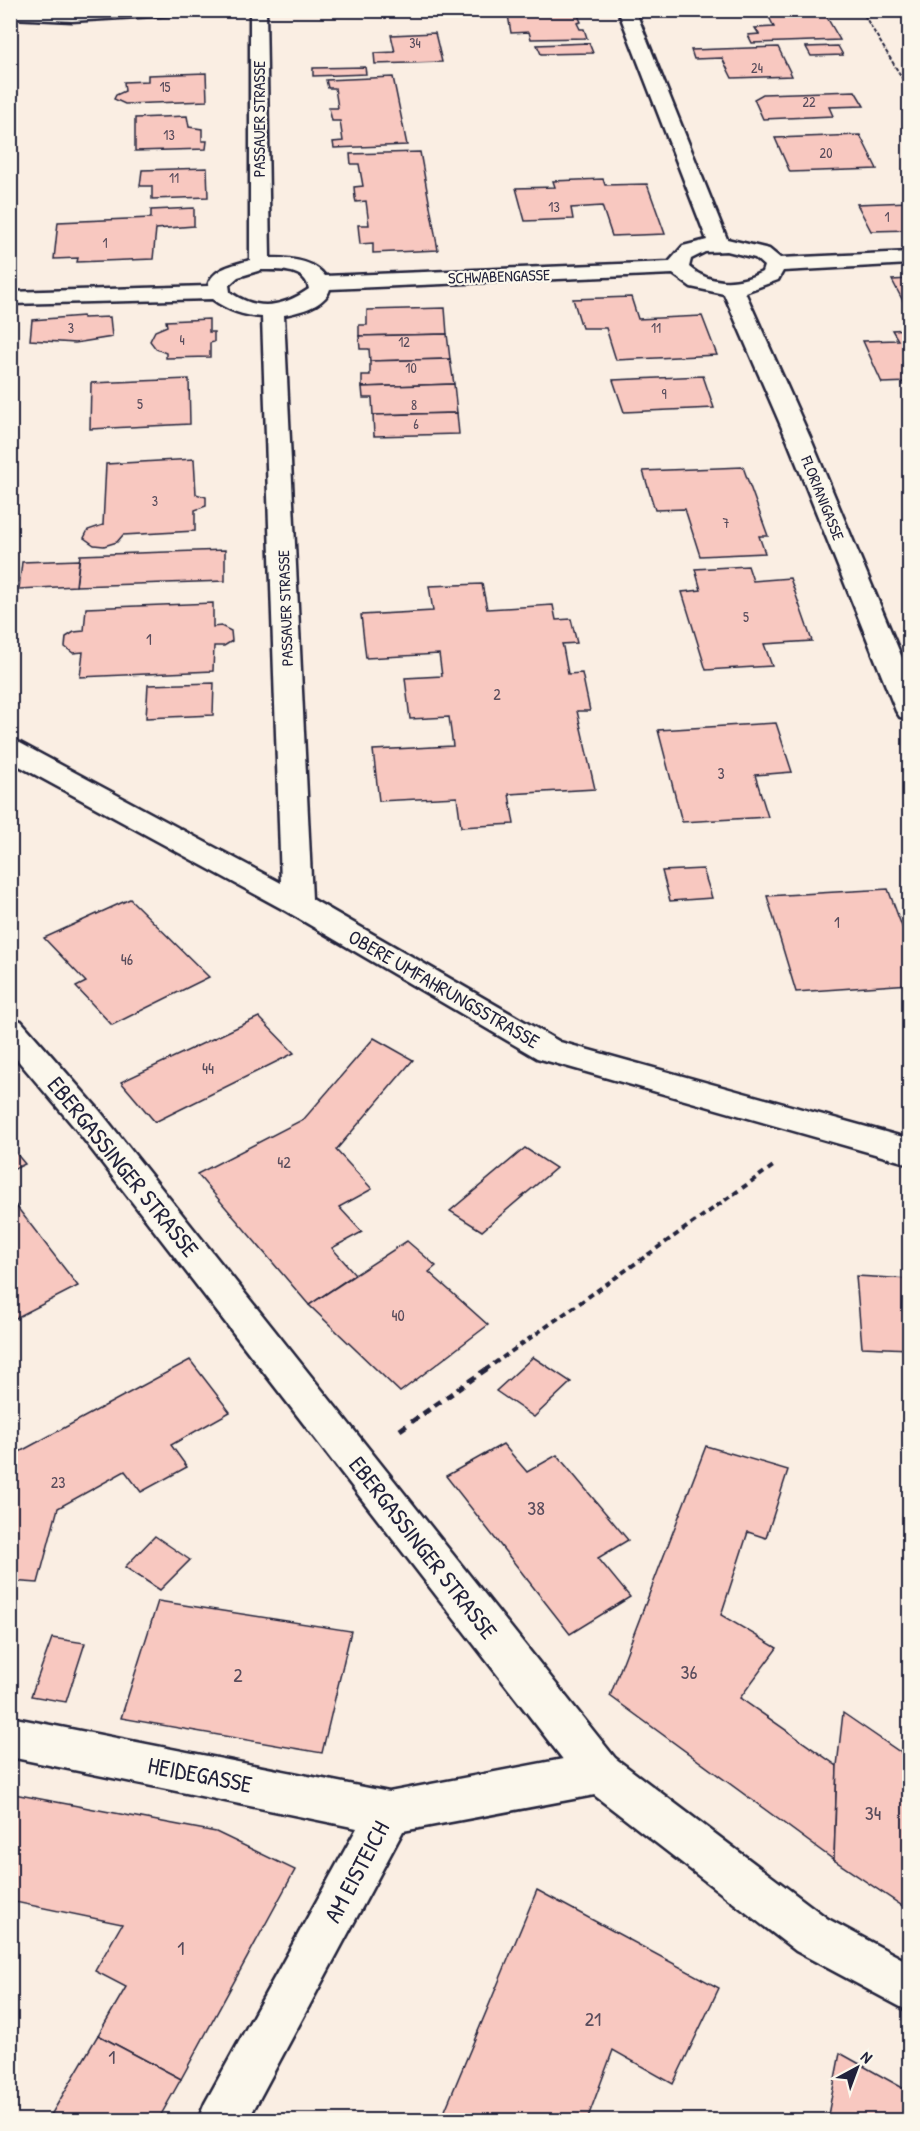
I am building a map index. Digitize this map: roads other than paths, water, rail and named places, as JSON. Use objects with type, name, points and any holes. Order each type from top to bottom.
[{"type":"street","points":[[10,13],[72,16],[171,10]]},
{"type":"street","name":"PASSAUER STRASSE","points":[[258,10],[260,264]]},
{"type":"street","points":[[626,10],[719,244]]},
{"type":"street","points":[[775,264],[771,276],[762,282],[732,288],[693,280],[678,268],[682,256],[692,250],[719,244],[744,247],[762,253],[775,264],[909,258]]},
{"type":"street","points":[[260,264],[293,266],[307,270],[320,283],[320,291],[306,303],[273,311],[234,306],[222,300],[217,292],[217,286],[222,278],[233,271],[260,264]]},
{"type":"street","name":"SCHWABENGASSE","points":[[320,283],[678,268]]},
{"type":"street","name":"FLORIANIGASSE","points":[[732,288],[800,442],[909,711]]},
{"type":"street","points":[[10,298],[217,292]]},
{"type":"street","name":"PASSAUER STRASSE","points":[[273,311],[297,904]]},
{"type":"street","name":"OBERE UMFAHRUNGSSTRASSE","points":[[10,749],[297,904],[549,1050],[909,1152]]},
{"type":"street","name":"EBERGASSINGER STRASSE","points":[[10,1029],[87,1119],[600,1773],[812,1935],[909,1989]]},
{"type":"street","name":"HEIDEGASSE","points":[[10,1737],[389,1813]]},
{"type":"street","name":"AM EISTEICH","points":[[222,2121],[389,1813],[600,1773]]}]
